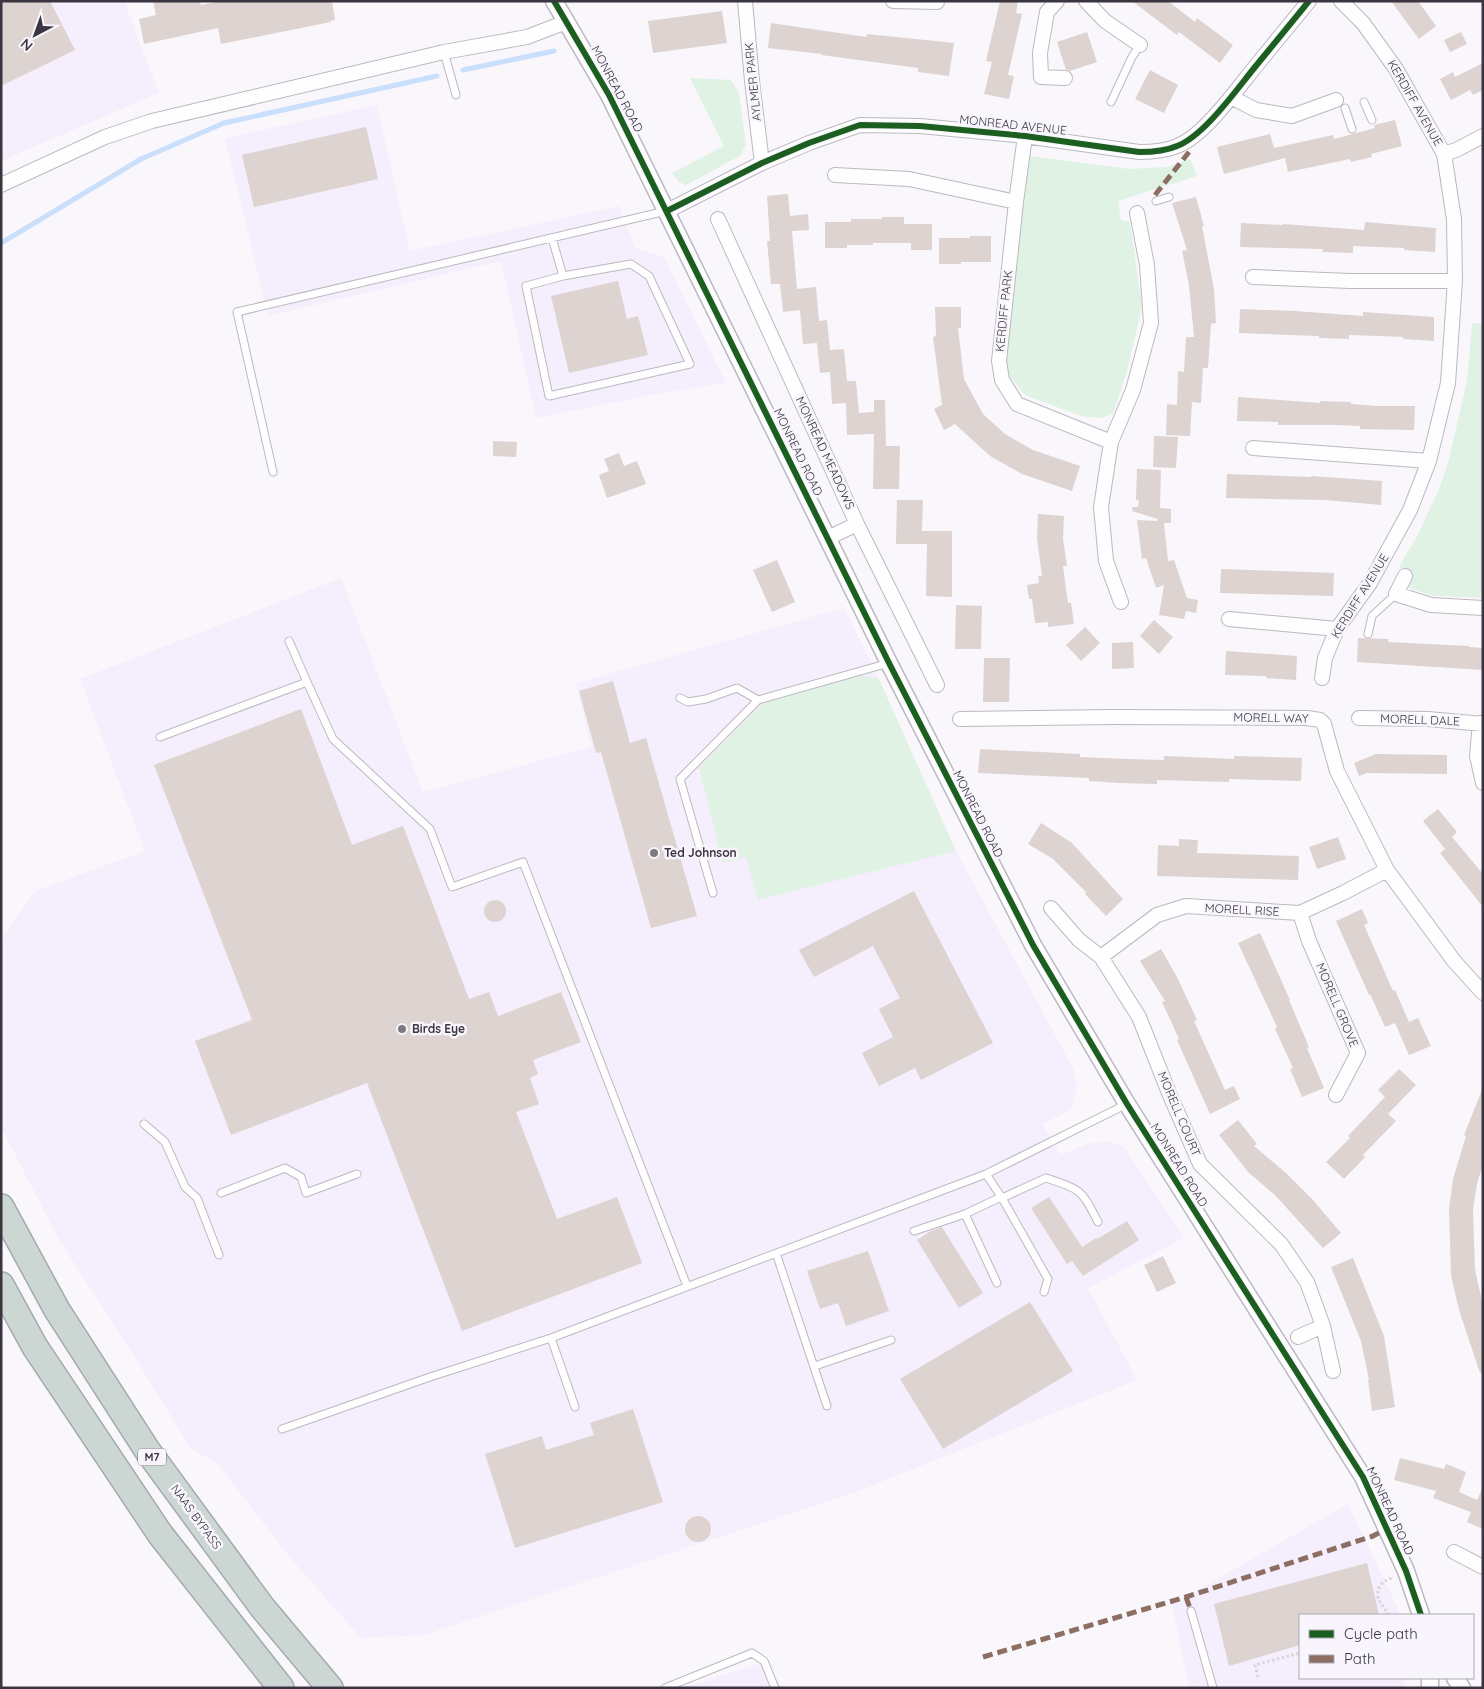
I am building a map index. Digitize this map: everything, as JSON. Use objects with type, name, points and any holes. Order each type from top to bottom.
[{"type":"highway","name":"NAAS BYPASS","points":[[1,1207],[57,1310],[147,1450],[262,1607],[330,1688]]},
{"type":"highway","points":[[1,1285],[35,1347],[160,1534],[281,1688]]},
{"type":"street","name":"MONREAD ROAD","points":[[554,1],[609,95],[889,663],[1033,945],[1127,1104],[1363,1477],[1406,1571],[1421,1614]]},
{"type":"street","name":"AYLMER PARK","points":[[744,1],[762,163]]},
{"type":"street","points":[[893,1],[938,2]]},
{"type":"street","points":[[1057,1],[1046,12],[1040,53],[1041,77],[1065,78]]},
{"type":"street","points":[[1086,1],[1104,20],[1140,45]]},
{"type":"street","name":"MONREAD AVENUE","points":[[667,211],[762,163],[809,143],[860,125],[920,126],[1025,136],[1139,152],[1178,146],[1190,139],[1231,97],[1309,1]]},
{"type":"street","name":"KERDIFF AVENUE","points":[[1322,678],[1325,658],[1337,629],[1370,583],[1410,510],[1428,461],[1448,383],[1455,281],[1454,219],[1444,154],[1396,69],[1363,23],[1341,1]]},
{"type":"street","points":[[1,185],[105,137],[152,121],[444,52],[527,37],[566,22]]},
{"type":"street","points":[[1231,97],[1256,110],[1292,116],[1341,104]]},
{"type":"street","name":"KERDIFF PARK","points":[[1025,136],[999,361],[1002,380],[1017,404],[1111,442]]},
{"type":"street","points":[[1444,154],[1483,136]]},
{"type":"street","points":[[835,176],[909,179],[1016,202]]},
{"type":"street","points":[[1121,602],[1106,561],[1102,507],[1111,442],[1133,390],[1151,323],[1147,266],[1137,213]]},
{"type":"street","name":"MONREAD MEADOWS","points":[[718,219],[857,524],[937,685]]},
{"type":"street","points":[[1253,277],[1455,281]]},
{"type":"street","points":[[1253,448],[1428,461]]},
{"type":"street","points":[[828,538],[857,524]]},
{"type":"street","points":[[1405,576],[1396,594],[1431,605],[1483,608]]},
{"type":"street","points":[[1229,619],[1337,629]]},
{"type":"street","name":"MORELL WAY","points":[[960,719],[1114,717],[1307,718],[1320,720],[1324,724],[1337,771],[1387,870],[1454,961],[1483,993]]},
{"type":"street","name":"MORELL DALE","points":[[1359,718],[1428,719],[1482,724],[1477,756],[1483,783]]},
{"type":"street","name":"MORELL RISE","points":[[1101,956],[1158,915],[1186,906],[1300,913],[1387,870]]},
{"type":"street","name":"MORELL COURT","points":[[1052,908],[1079,940],[1101,956],[1139,1017],[1200,1164],[1281,1244],[1307,1282],[1323,1326],[1333,1370]]},
{"type":"street","name":"MORELL GROVE","points":[[1300,913],[1309,940],[1358,1053],[1336,1095]]},
{"type":"street","points":[[1298,1337],[1323,1326]]},
{"type":"street","points":[[1454,1552],[1483,1567]]},
{"type":"lane","points":[[1111,102],[1132,57],[1140,45]]},
{"type":"lane","points":[[444,52],[456,95]]},
{"type":"lane","points":[[1364,102],[1372,120]]},
{"type":"lane","points":[[1341,104],[1352,129]]},
{"type":"lane","points":[[1156,201],[1169,197]]},
{"type":"lane","points":[[273,472],[237,312],[667,211]]},
{"type":"lane","points":[[552,238],[563,276]]},
{"type":"lane","points":[[630,264],[649,276],[690,364],[549,396],[526,286],[563,276],[630,264]]},
{"type":"lane","points":[[1368,634],[1372,616],[1396,594]]},
{"type":"lane","points":[[289,641],[333,740],[430,829],[452,887],[523,862],[687,1286]]},
{"type":"lane","points":[[713,893],[680,780],[758,700],[889,663]]},
{"type":"lane","points":[[160,737],[307,682]]},
{"type":"lane","points":[[680,698],[688,702],[706,699],[737,688],[758,700]]},
{"type":"lane","points":[[282,1429],[430,1377],[551,1338],[986,1174],[1127,1104]]},
{"type":"lane","points":[[144,1124],[165,1142],[185,1187],[197,1198],[220,1256]]},
{"type":"lane","points":[[221,1193],[285,1168],[301,1177],[306,1193],[357,1174]]},
{"type":"lane","points":[[986,1174],[1002,1198],[1048,1279],[1044,1292]]},
{"type":"lane","points":[[914,1231],[965,1214],[1046,1178],[1074,1187],[1084,1195],[1098,1222]]},
{"type":"lane","points":[[965,1214],[997,1283]]},
{"type":"lane","points":[[776,1253],[827,1406]]},
{"type":"lane","points":[[551,1338],[575,1407]]},
{"type":"lane","points":[[815,1366],[891,1340]]},
{"type":"lane","points":[[1191,1611],[1213,1688]]},
{"type":"lane","points":[[665,1688],[752,1653],[764,1661],[775,1688]]},
{"type":"path","points":[[1388,1569],[1392,1578],[1384,1582],[1378,1589],[1378,1599],[1388,1614]]},
{"type":"path","points":[[1258,1677],[1255,1665],[1299,1653]]},
{"type":"shaded area","points":[[1,1],[124,1],[159,93],[1,161]]},
{"type":"shaded area","points":[[377,105],[410,251],[619,206],[635,248],[664,257],[726,383],[652,395],[536,418],[501,261],[268,316],[225,138]]},
{"type":"shaded area","points":[[341,578],[423,792],[591,747],[576,683],[844,608],[879,679],[856,675],[723,863],[746,856],[758,900],[956,851],[1074,1070],[1077,1087],[1071,1110],[1042,1124],[1060,1155],[1090,1143],[1108,1141],[1123,1146],[1184,1238],[1088,1288],[1137,1380],[853,1493],[424,1635],[361,1638],[292,1560],[217,1463],[191,1449],[124,1340],[59,1240],[1,1127],[1,940],[35,891],[145,851],[80,679]]},
{"type":"shaded area","points":[[1348,1504],[1400,1614],[1299,1614],[1299,1679],[1404,1679],[1404,1688],[1189,1688],[1172,1605]]},
{"type":"shaded area","points":[[762,1663],[770,1688],[682,1688]]},
{"type":"green space","points":[[690,78],[731,80],[739,93],[746,145],[740,156],[686,185],[679,182],[672,173],[724,146]]},
{"type":"green space","points":[[1029,156],[1129,169],[1167,167],[1190,159],[1197,176],[1118,201],[1121,220],[1130,222],[1142,307],[1127,371],[1113,414],[1101,418],[1081,416],[1025,395],[1010,377],[1005,357]]},
{"type":"green space","points":[[1472,323],[1483,324],[1483,598],[1433,596],[1409,588],[1411,576],[1399,567],[1418,534],[1439,489],[1448,463],[1467,381]]},
{"type":"green space","points":[[859,675],[879,679],[956,851],[758,900],[746,857],[723,863],[699,768],[768,698]]},
{"type":"building","points":[[1,1],[50,1],[75,50],[1,86]]},
{"type":"building","points":[[153,1],[200,1],[201,5],[220,1],[332,1],[335,20],[221,44],[218,28],[144,44],[139,19],[156,15]]},
{"type":"building","points":[[1000,1],[1018,1],[1016,13],[1022,14],[1008,75],[1014,76],[1009,99],[984,94],[992,62],[986,61]]},
{"type":"building","points":[[1132,1],[1168,1],[1195,22],[1197,18],[1233,45],[1220,63],[1179,32],[1177,35]]},
{"type":"building","points":[[1391,1],[1418,1],[1436,26],[1419,39]]},
{"type":"building","points":[[722,11],[727,43],[653,53],[648,21]]},
{"type":"building","points":[[771,23],[866,37],[867,34],[954,43],[949,76],[918,72],[918,68],[768,48]]},
{"type":"building","points":[[1087,32],[1097,62],[1070,71],[1066,70],[1057,42]]},
{"type":"building","points":[[1461,32],[1467,44],[1450,52],[1444,40]]},
{"type":"building","points":[[1483,63],[1483,90],[1473,95],[1470,90],[1451,100],[1440,79],[1453,72],[1455,77]]},
{"type":"building","points":[[1150,70],[1178,85],[1164,113],[1135,99]]},
{"type":"building","points":[[1395,120],[1402,146],[1371,154],[1372,157],[1351,162],[1350,159],[1288,172],[1285,158],[1224,174],[1217,147],[1270,134],[1274,148],[1333,135],[1334,139],[1375,128],[1374,125]]},
{"type":"building","points":[[366,127],[378,179],[254,207],[242,155]]},
{"type":"building","points":[[788,194],[790,216],[808,214],[809,230],[792,231],[797,289],[816,287],[819,321],[827,320],[830,350],[844,349],[847,381],[856,381],[859,413],[874,412],[874,400],[885,400],[886,446],[900,446],[899,489],[873,489],[874,434],[847,435],[846,403],[832,404],[830,372],[820,373],[817,343],[803,344],[800,310],[783,312],[780,284],[771,284],[767,241],[770,241],[767,196]]},
{"type":"building","points":[[1196,197],[1204,226],[1202,226],[1214,289],[1216,323],[1211,324],[1208,368],[1203,368],[1201,403],[1192,402],[1190,436],[1166,435],[1167,404],[1177,405],[1178,371],[1184,372],[1186,337],[1194,337],[1189,285],[1182,251],[1187,250],[1172,203]]},
{"type":"building","points":[[882,217],[904,217],[904,224],[932,224],[932,250],[911,250],[911,243],[873,243],[873,245],[847,245],[847,248],[825,248],[825,222],[851,222],[851,219],[882,219]]},
{"type":"building","points":[[1365,222],[1436,228],[1435,252],[1404,250],[1404,248],[1353,246],[1353,253],[1322,252],[1323,249],[1240,247],[1241,223],[1364,230]]},
{"type":"building","points":[[970,236],[991,236],[991,262],[939,264],[939,238],[970,238]]},
{"type":"building","points":[[618,281],[627,319],[638,316],[648,355],[569,373],[551,296]]},
{"type":"building","points":[[935,307],[961,307],[961,328],[958,328],[964,379],[983,414],[1005,434],[1033,450],[1080,466],[1072,491],[1022,474],[990,456],[955,424],[944,430],[934,409],[942,405],[933,337],[936,336]]},
{"type":"building","points":[[1240,309],[1363,316],[1363,312],[1434,317],[1434,341],[1403,339],[1403,337],[1349,335],[1349,339],[1239,333]]},
{"type":"building","points":[[1238,397],[1320,403],[1320,401],[1351,402],[1351,404],[1376,406],[1415,406],[1414,430],[1360,429],[1360,426],[1335,425],[1278,425],[1278,422],[1237,421]]},
{"type":"building","points":[[1154,436],[1178,437],[1176,468],[1153,467]]},
{"type":"building","points":[[493,441],[517,442],[516,457],[493,456]]},
{"type":"building","points":[[619,453],[624,466],[637,461],[646,484],[607,498],[599,475],[609,471],[604,459]]},
{"type":"building","points":[[1137,469],[1161,470],[1160,508],[1171,509],[1171,523],[1164,523],[1168,561],[1174,560],[1187,598],[1198,600],[1196,613],[1186,611],[1184,619],[1159,615],[1164,585],[1156,588],[1146,558],[1142,559],[1137,520],[1157,521],[1158,519],[1132,511],[1132,507],[1138,507],[1139,500],[1136,500]]},
{"type":"building","points":[[1227,474],[1311,476],[1382,481],[1381,505],[1325,500],[1226,498]]},
{"type":"building","points":[[897,500],[923,500],[922,531],[952,531],[952,597],[926,596],[927,544],[896,544]]},
{"type":"building","points":[[1038,514],[1064,516],[1063,539],[1067,566],[1063,566],[1068,603],[1071,603],[1074,624],[1048,627],[1048,622],[1035,623],[1032,599],[1029,599],[1027,585],[1039,583],[1038,576],[1042,576],[1037,539]]},
{"type":"building","points":[[777,560],[795,602],[772,612],[753,570]]},
{"type":"building","points":[[1221,569],[1334,573],[1333,596],[1220,593]]},
{"type":"building","points":[[956,605],[982,606],[981,649],[955,649]]},
{"type":"building","points":[[1154,620],[1173,637],[1159,654],[1140,636]]},
{"type":"building","points":[[1085,627],[1100,643],[1081,661],[1066,645]]},
{"type":"building","points":[[1358,638],[1389,639],[1388,642],[1483,648],[1483,670],[1357,662]]},
{"type":"building","points":[[1133,642],[1134,668],[1112,669],[1112,643]]},
{"type":"building","points":[[1226,651],[1297,656],[1296,680],[1266,678],[1266,676],[1225,675]]},
{"type":"building","points":[[984,658],[1010,658],[1009,702],[983,702]]},
{"type":"building","name":"Ted Johnson","points":[[613,681],[630,743],[646,738],[697,916],[651,928],[601,752],[596,753],[579,691]]},
{"type":"building","name":"Birds Eye","points":[[301,709],[352,845],[403,826],[469,999],[489,992],[498,1016],[561,992],[581,1042],[533,1060],[538,1074],[530,1078],[539,1104],[516,1112],[557,1219],[617,1197],[642,1263],[462,1331],[367,1083],[231,1135],[195,1041],[252,1020],[154,765]]},
{"type":"building","points":[[980,749],[1080,754],[1080,757],[1127,759],[1164,760],[1164,756],[1234,759],[1234,756],[1302,758],[1301,781],[1157,780],[1157,784],[1089,781],[1089,778],[978,773]]},
{"type":"building","points":[[1376,754],[1447,755],[1447,774],[1367,773],[1359,776],[1354,763]]},
{"type":"building","points":[[1438,809],[1457,832],[1452,837],[1483,874],[1483,907],[1440,853],[1445,849],[1423,821]]},
{"type":"building","points":[[1041,823],[1072,843],[1123,899],[1106,916],[1085,894],[1086,892],[1053,859],[1028,844]]},
{"type":"building","points":[[1338,837],[1346,859],[1317,869],[1309,847]]},
{"type":"building","points":[[1179,839],[1198,840],[1197,853],[1299,856],[1298,880],[1157,876],[1158,845],[1179,846]]},
{"type":"building","points":[[914,891],[993,1043],[921,1080],[915,1068],[879,1086],[862,1053],[893,1037],[879,1009],[900,998],[873,946],[814,977],[799,950]]},
{"type":"building","points":[[495,900],[503,903],[506,911],[503,919],[495,922],[487,919],[484,911],[487,903]]},
{"type":"building","points":[[1362,909],[1368,923],[1364,925],[1393,991],[1395,990],[1409,1022],[1418,1018],[1431,1046],[1409,1055],[1395,1023],[1385,1027],[1336,921]]},
{"type":"building","points":[[1260,933],[1290,1000],[1324,1088],[1302,1097],[1290,1069],[1293,1068],[1275,1029],[1277,1027],[1238,943]]},
{"type":"building","points":[[1161,949],[1177,977],[1197,1020],[1194,1021],[1225,1090],[1234,1086],[1240,1099],[1210,1114],[1177,1040],[1179,1039],[1162,1002],[1165,1001],[1140,961]]},
{"type":"building","points":[[1399,1069],[1416,1085],[1388,1114],[1396,1121],[1363,1155],[1365,1157],[1344,1179],[1326,1162],[1350,1138],[1348,1136],[1385,1097],[1378,1090]]},
{"type":"building","points":[[1482,1090],[1483,1164],[1477,1184],[1473,1210],[1475,1269],[1483,1306],[1483,1372],[1480,1373],[1459,1310],[1451,1275],[1449,1209],[1453,1179],[1466,1136],[1464,1135]]},
{"type":"building","points":[[1238,1120],[1257,1144],[1254,1146],[1286,1173],[1312,1199],[1341,1233],[1323,1248],[1275,1195],[1248,1172],[1219,1135]]},
{"type":"building","points":[[1049,1197],[1082,1247],[1127,1221],[1139,1240],[1083,1276],[1072,1261],[1067,1264],[1031,1208]]},
{"type":"building","points":[[942,1227],[983,1293],[959,1308],[917,1240],[931,1231]]},
{"type":"building","points":[[868,1251],[889,1311],[846,1326],[838,1303],[820,1309],[807,1271]]},
{"type":"building","points":[[1163,1256],[1176,1283],[1157,1292],[1144,1265]]},
{"type":"building","points":[[1353,1258],[1384,1336],[1395,1407],[1372,1411],[1369,1380],[1361,1341],[1331,1267]]},
{"type":"building","points":[[1030,1302],[1073,1371],[943,1449],[900,1379]]},
{"type":"building","points":[[633,1409],[663,1502],[515,1548],[485,1454],[542,1436],[546,1450],[594,1435],[590,1423]]},
{"type":"building","points":[[1400,1458],[1444,1469],[1446,1464],[1466,1472],[1459,1492],[1477,1500],[1483,1487],[1483,1529],[1467,1522],[1471,1512],[1433,1498],[1436,1491],[1394,1480]]},
{"type":"building","points":[[698,1516],[707,1520],[711,1529],[707,1538],[698,1542],[689,1538],[685,1529],[689,1520]]},
{"type":"building","points":[[1367,1563],[1379,1614],[1299,1614],[1299,1645],[1229,1666],[1214,1604]]},
{"type":"waterway","points":[[463,70],[554,51]]},
{"type":"waterway","points":[[1,243],[141,159],[224,123],[437,76]]},
{"type":"marked path","points":[[1155,195],[1189,152]]},
{"type":"marked path","points":[[983,1657],[1186,1597],[1373,1536],[1386,1529]]},
{"type":"marked path","points":[[1186,1597],[1191,1611]]},
{"type":"cycle path","points":[[554,1],[609,95],[889,663],[1033,945],[1127,1104],[1363,1477],[1406,1571],[1421,1614]]},
{"type":"cycle path","points":[[667,211],[762,163],[809,143],[860,125],[920,126],[1025,136],[1139,152],[1173,148],[1187,141],[1209,122],[1230,99],[1309,1]]},
{"type":"place","name":"Ted Johnson","points":[[654,853]]},
{"type":"place","name":"Birds Eye","points":[[402,1029]]}]
